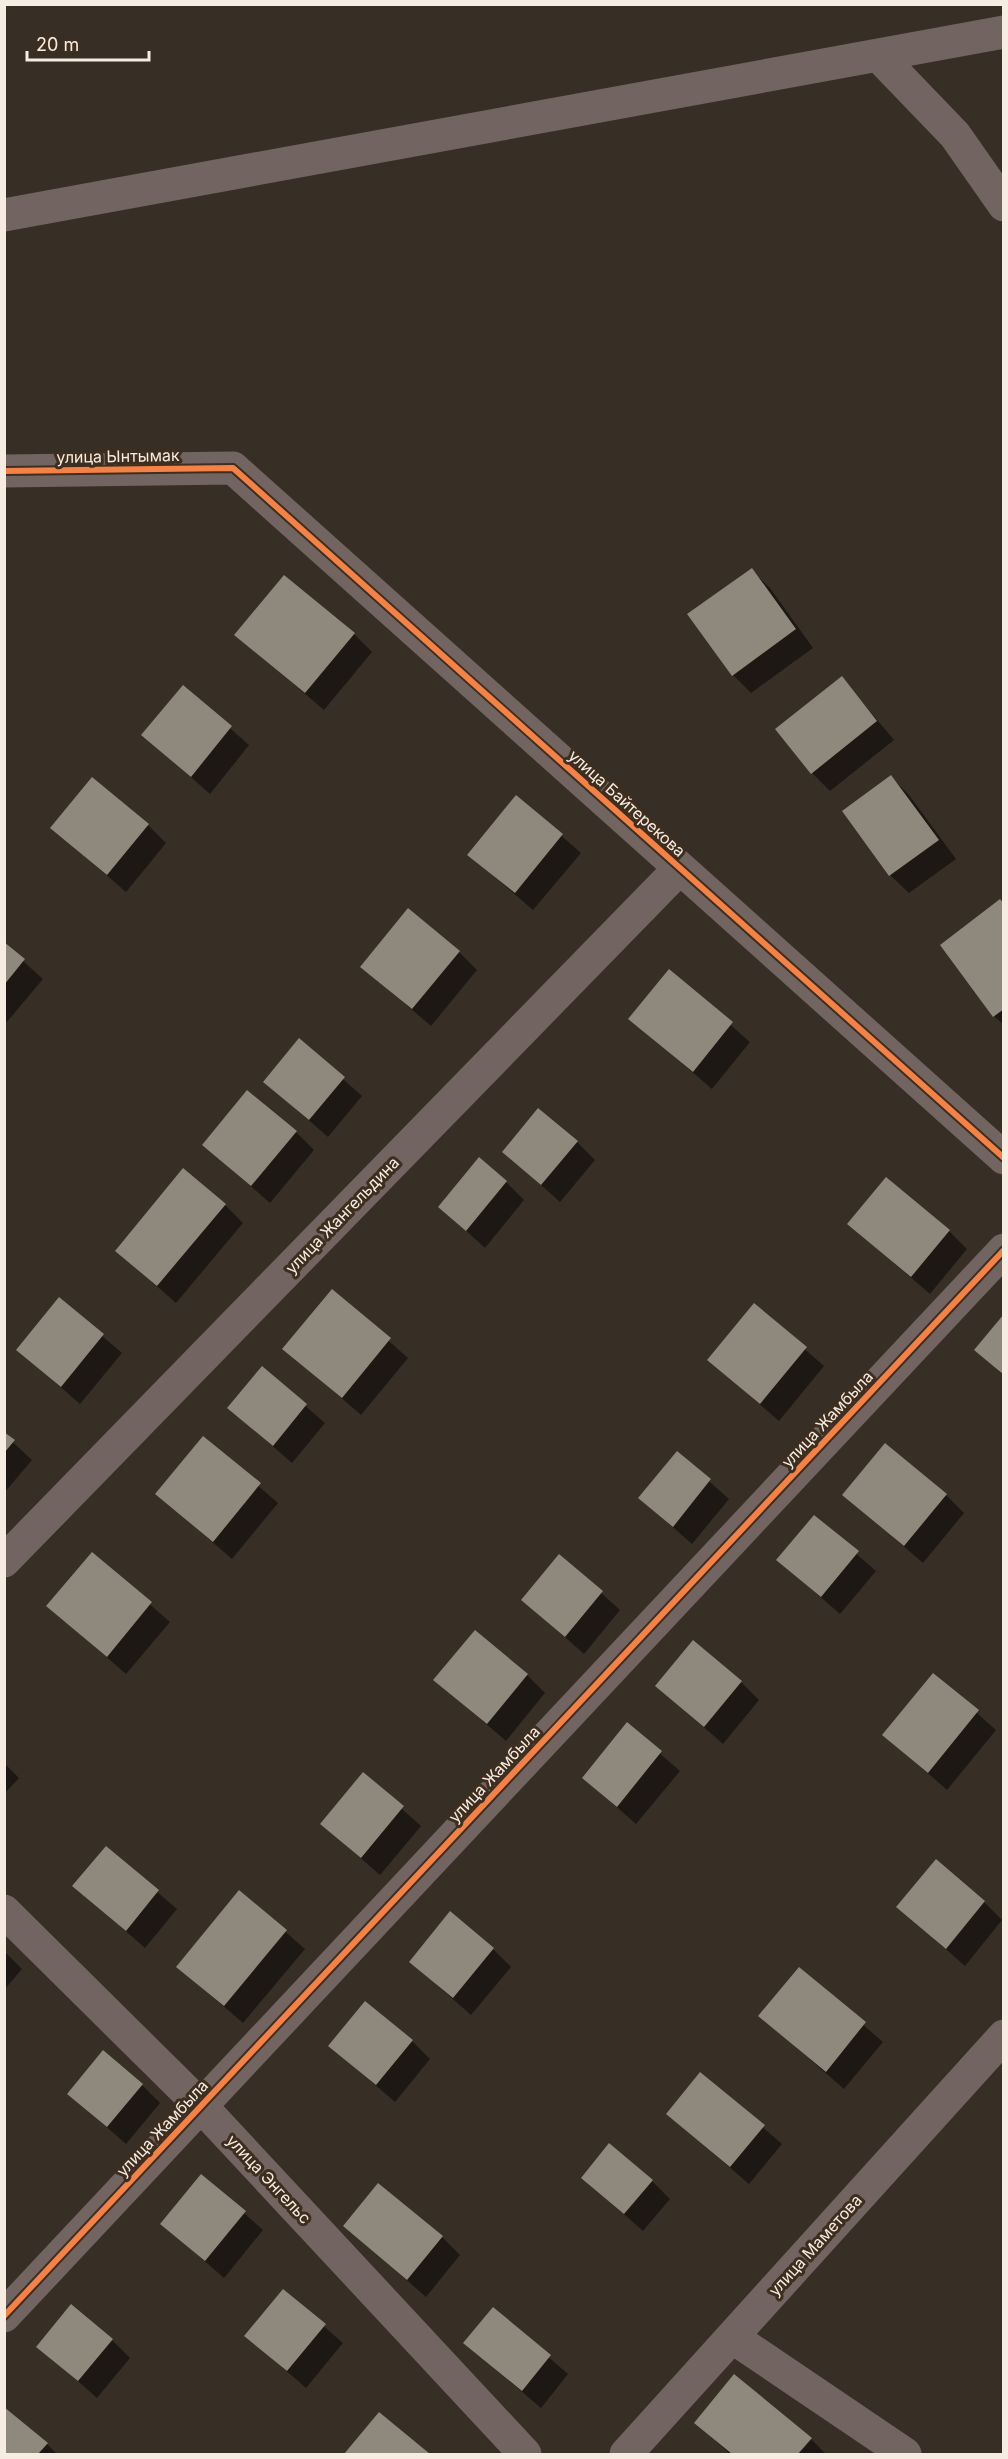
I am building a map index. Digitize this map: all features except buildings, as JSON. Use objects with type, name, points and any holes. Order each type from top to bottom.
[{"type":"street","points":[[4,215],[1004,32]]},
{"type":"street","points":[[878,55],[955,135],[1004,205]]},
{"type":"street","name":"улица Ынтымак","points":[[4,471],[232,468]]},
{"type":"street","name":"улица Байтерекова","points":[[232,468],[1004,1158]]},
{"type":"street","name":"улица Жангельдина","points":[[4,1562],[680,868]]},
{"type":"street","name":"улица Жамбыла","points":[[4,2316],[1004,1250]]},
{"type":"street","name":"улица Энгельс","points":[[4,1911],[201,2106],[525,2454]]},
{"type":"street","name":"улица Маметова","points":[[626,2454],[1004,2036]]},
{"type":"street","points":[[732,2337],[905,2454]]},
{"type":"cycle path","points":[[4,471],[233,468],[1004,1158]]},
{"type":"cycle path","points":[[4,2316],[1004,1250]]}]
